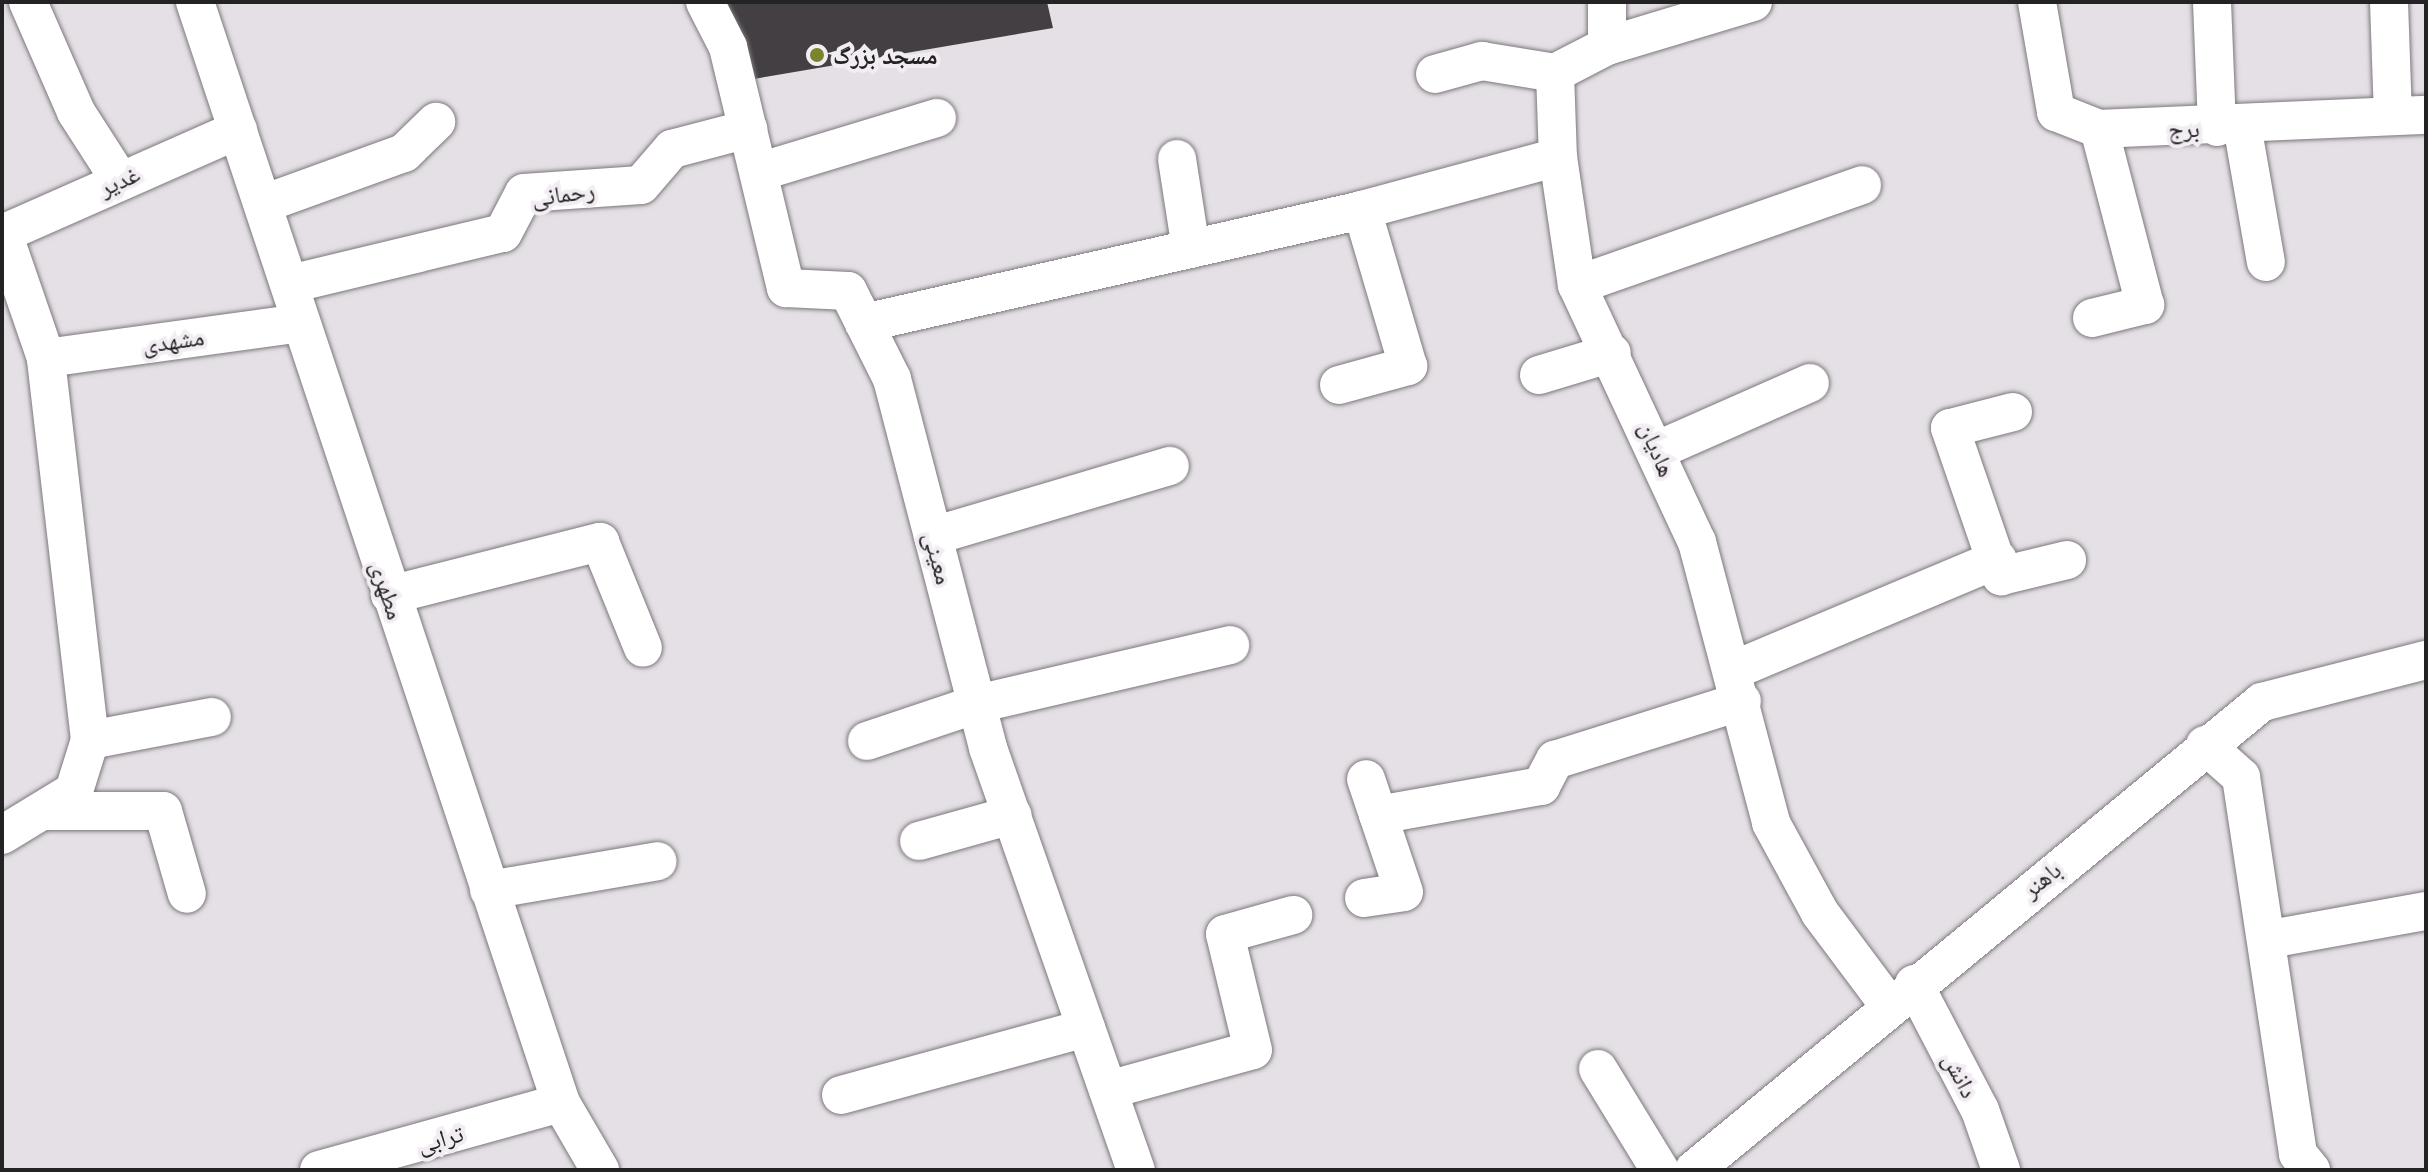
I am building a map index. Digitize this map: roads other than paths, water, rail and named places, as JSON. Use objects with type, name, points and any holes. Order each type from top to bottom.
[{"type":"street","points":[[30,2],[76,112],[119,179]]},
{"type":"street","name":"مطهری","points":[[195,2],[561,1103],[600,1170]]},
{"type":"street","name":"معینی","points":[[705,2],[728,47],[786,288],[848,291],[892,379],[977,704],[1012,815],[1136,1170]]},
{"type":"street","points":[[1607,2],[1607,46]]},
{"type":"street","points":[[1435,74],[1482,61],[1555,73],[1607,46],[1753,2]]},
{"type":"street","name":"برج","points":[[2037,2],[2056,112],[2099,129],[2230,126],[2410,115]]},
{"type":"street","points":[[2212,2],[2230,126],[2266,262]]},
{"type":"street","points":[[2389,2],[2410,115]]},
{"type":"street","name":"هادیان","points":[[1555,73],[1558,157],[1577,285],[1658,450],[1697,542],[1738,686],[1771,823],[1820,913],[1901,994]]},
{"type":"street","points":[[759,172],[937,118]]},
{"type":"street","points":[[263,204],[404,153],[436,122]]},
{"type":"street","name":"رحمانی","points":[[290,284],[503,233],[524,193],[641,185],[672,149],[748,129]]},
{"type":"street","points":[[2092,318],[2145,305],[2099,129]]},
{"type":"street","name":"غدیر","points":[[3,233],[119,179],[238,130]]},
{"type":"street","points":[[864,323],[1362,210],[1558,157]]},
{"type":"street","points":[[1177,159],[1191,249]]},
{"type":"street","points":[[1577,285],[1862,185]]},
{"type":"street","points":[[1339,385],[1408,366],[1362,210]]},
{"type":"street","points":[[2,835],[74,791],[90,740],[46,358],[3,233]]},
{"type":"street","name":"مشهدی","points":[[46,358],[300,323]]},
{"type":"street","points":[[1539,375],[1612,353]]},
{"type":"street","points":[[1658,450],[1810,383]]},
{"type":"street","points":[[2013,412],[1950,428],[1998,559],[2001,576],[2067,560]]},
{"type":"street","points":[[933,536],[1170,466]]},
{"type":"street","points":[[390,595],[600,542],[643,648]]},
{"type":"street","points":[[1378,815],[1541,786],[1555,760],[1738,686],[1998,559]]},
{"type":"street","points":[[867,741],[977,704],[1230,645]]},
{"type":"street","name":"باهنر","points":[[1694,1170],[1756,1125],[1901,994],[2205,745],[2262,702],[2426,660]]},
{"type":"street","points":[[90,740],[212,717]]},
{"type":"street","points":[[2205,745],[2241,777],[2270,939],[2298,1154],[2311,1170]]},
{"type":"street","points":[[1364,898],[1404,892],[1366,779]]},
{"type":"street","points":[[42,811],[163,811],[187,894]]},
{"type":"street","points":[[919,841],[1012,815]]},
{"type":"street","points":[[489,890],[658,861]]},
{"type":"street","points":[[2270,939],[2426,911]]},
{"type":"street","points":[[1108,1090],[1253,1050],[1225,934],[1293,915]]},
{"type":"street","name":"دانش","points":[[1901,994],[1980,1110],[2001,1170]]},
{"type":"street","points":[[841,1095],[1086,1028]]},
{"type":"street","points":[[1598,1069],[1660,1170]]},
{"type":"street","name":"ترابی","points":[[319,1170],[561,1103]]},
{"type":"place","name":"مسجد بزرگ","points":[[817,55]]}]
